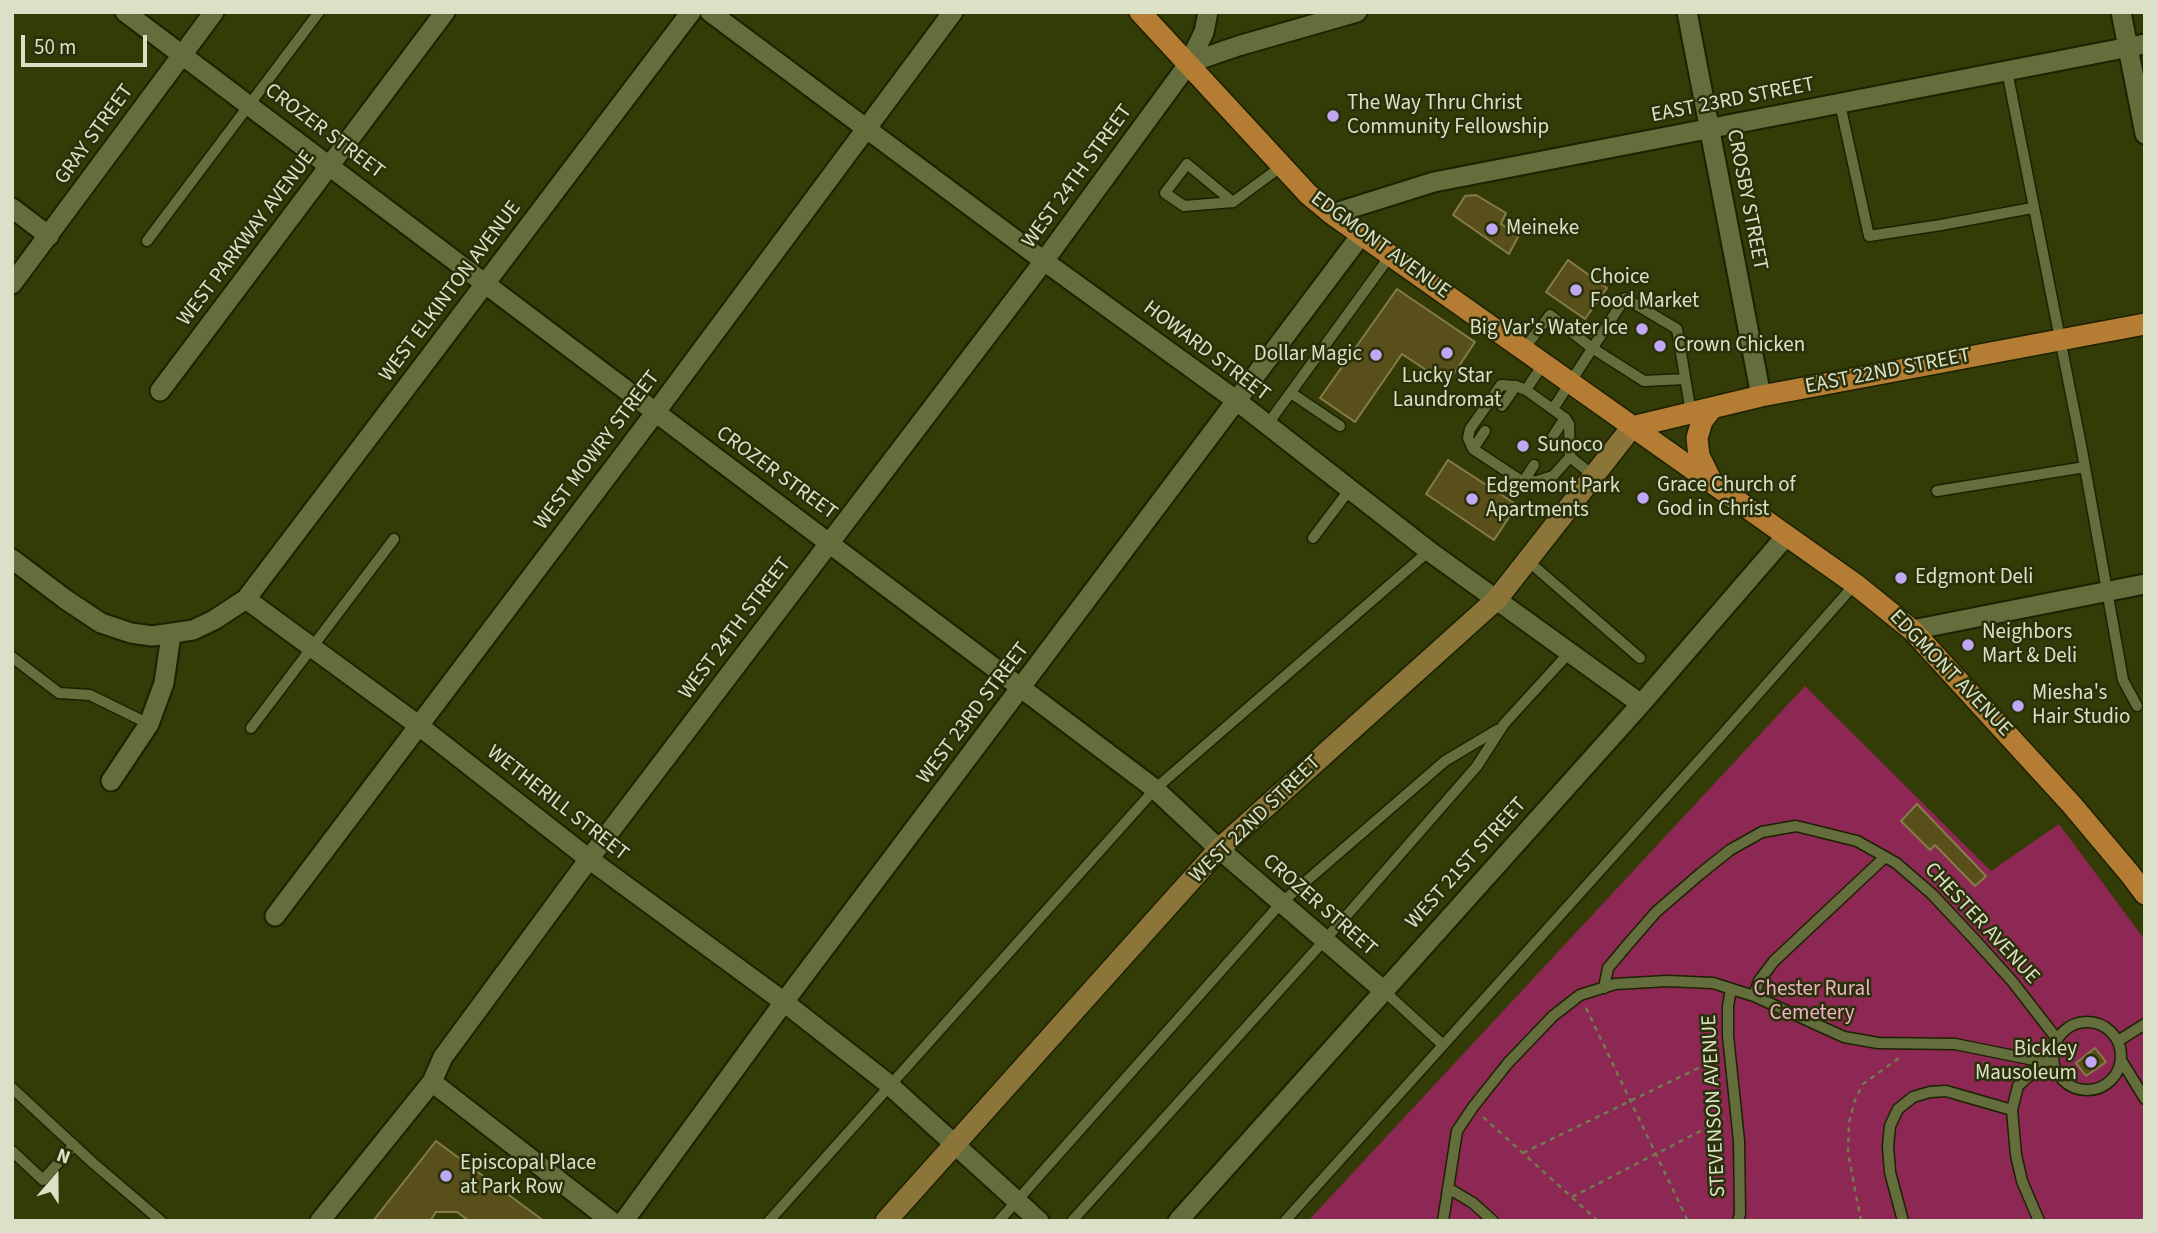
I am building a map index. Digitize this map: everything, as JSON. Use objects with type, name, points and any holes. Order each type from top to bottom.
[{"type":"main road","name":"EDGMONT AVENUE","points":[[1140,12],[1308,194],[1332,214],[1855,583],[1912,630],[2072,805],[2138,872],[2145,894]]},
{"type":"main road","name":"EAST 22ND STREET","points":[[1632,427],[1761,396],[2145,324]]},
{"type":"main road","points":[[1712,408],[1702,421],[1697,438],[1699,456],[1712,483]]},
{"type":"street","name":"CROZER STREET","points":[[125,12],[1155,789],[1219,849],[1384,991]]},
{"type":"street","name":"GRAY STREET","points":[[12,285],[214,12]]},
{"type":"street","name":"WEST PARKWAY AVENUE","points":[[160,391],[445,12]]},
{"type":"street","name":"WEST ELKINTON AVENUE","points":[[246,599],[691,12]]},
{"type":"street","name":"HOWARD STREET","points":[[710,12],[1237,401],[1429,551],[1640,704]]},
{"type":"street","name":"WEST MOWRY STREET","points":[[275,916],[655,414],[953,12]]},
{"type":"street","name":"WEST 24TH STREET","points":[[320,1221],[432,1082],[443,1057],[589,859],[1044,261],[1189,63],[1204,32],[1208,12]]},
{"type":"street","points":[[1189,63],[1357,12]]},
{"type":"street","name":"CROSBY STREET","points":[[1687,12],[1761,396]]},
{"type":"street","points":[[2121,12],[2137,46],[2145,134]]},
{"type":"street","name":"EAST 23RD STREET","points":[[1332,214],[1434,182],[2137,46]]},
{"type":"street","points":[[12,208],[49,236]]},
{"type":"street","name":"WEST 23RD STREET","points":[[624,1221],[784,1002],[1360,236]]},
{"type":"street","name":"WEST 22ND STREET","points":[[886,1221],[1219,849],[1497,599],[1632,427]]},
{"type":"street","name":"WEST 21ST STREET","points":[[1178,1221],[1787,536]]},
{"type":"street","points":[[12,559],[65,599],[102,622],[131,633],[152,636],[193,630],[246,599]]},
{"type":"street","points":[[1912,630],[2145,584]]},
{"type":"street","name":"WETHERILL STREET","points":[[246,599],[418,725],[589,859],[784,1002],[890,1086],[1039,1221]]},
{"type":"street","points":[[111,781],[149,724],[164,683],[172,635]]},
{"type":"street","points":[[432,1082],[611,1221]]},
{"type":"lane","points":[[147,242],[319,12]]},
{"type":"lane","points":[[2007,71],[2032,208],[2061,340],[2123,680],[2137,706]]},
{"type":"lane","points":[[1839,104],[1869,236],[2032,208]]},
{"type":"lane","points":[[1233,202],[1187,164],[1165,193],[1184,206],[1233,202],[1282,166]]},
{"type":"lane","points":[[1266,426],[1390,256]]},
{"type":"lane","points":[[1553,409],[1625,298],[1677,329],[1690,413]]},
{"type":"lane","points":[[1524,350],[1550,315],[1592,348],[1644,381],[1685,379]]},
{"type":"lane","points":[[1526,390],[1543,364]]},
{"type":"lane","points":[[1501,385],[1516,386],[1553,409],[1569,424],[1570,457],[1553,476],[1523,482],[1473,449],[1468,438],[1470,429],[1501,385]]},
{"type":"lane","points":[[1502,406],[1516,386]]},
{"type":"lane","points":[[1291,393],[1340,426]]},
{"type":"lane","points":[[1551,439],[1565,418]]},
{"type":"lane","points":[[1473,449],[1485,431]]},
{"type":"lane","points":[[1570,457],[1594,476]]},
{"type":"lane","points":[[1523,482],[1534,465]]},
{"type":"lane","points":[[1937,491],[2085,467]]},
{"type":"lane","points":[[1313,538],[1350,489]]},
{"type":"lane","points":[[251,728],[394,539]]},
{"type":"lane","points":[[769,1221],[1155,789],[1429,551]]},
{"type":"lane","points":[[1528,561],[1640,658]]},
{"type":"lane","points":[[1285,1221],[1855,583]]},
{"type":"lane","points":[[1072,1221],[1325,940],[1477,766],[1504,724],[1569,654]]},
{"type":"lane","points":[[12,657],[59,693],[90,695],[149,724]]},
{"type":"lane","points":[[999,1221],[1281,903],[1445,761],[1504,724]]},
{"type":"lane","name":"CHESTER AVENUE","points":[[1604,988],[1608,968],[1656,912],[1730,850],[1762,832],[1796,826],[1857,841],[1896,863],[1950,912],[2012,981],[2057,1040]]},
{"type":"lane","points":[[1754,996],[1759,981],[1774,961],[1885,857]]},
{"type":"lane","points":[[1443,1221],[1457,1130],[1473,1107],[1507,1063],[1553,1016],[1580,995],[1615,984],[1667,981],[1713,983],[1754,996],[1844,1037],[1878,1043],[1955,1044],[2048,1061],[2062,1080],[2081,1090],[2092,1090],[2112,1080],[2121,1060]]},
{"type":"lane","name":"STEVENSON AVENUE","points":[[1731,989],[1728,1006],[1739,1141],[1738,1221]]},
{"type":"lane","points":[[1384,991],[1442,1044]]},
{"type":"lane","points":[[2039,1221],[2022,1181],[2016,1155],[2012,1110],[2018,1086],[2048,1061],[2057,1040],[2072,1025],[2082,1022],[2103,1026],[2118,1041],[2121,1060],[2145,1099]]},
{"type":"lane","points":[[2118,1041],[2145,1024]]},
{"type":"lane","points":[[12,1088],[161,1221]]},
{"type":"lane","points":[[1903,1221],[1890,1172],[1888,1146],[1890,1126],[1898,1109],[1913,1097],[1946,1091],[2012,1110]]},
{"type":"lane","points":[[12,1151],[43,1180],[74,1145]]},
{"type":"lane","points":[[1448,1188],[1473,1203],[1493,1221]]},
{"type":"path","points":[[1580,995],[1688,1221]]},
{"type":"path","points":[[1860,1221],[1847,1153],[1849,1124],[1855,1100],[1863,1084],[1915,1045]]},
{"type":"path","points":[[1523,1153],[1730,1053]]},
{"type":"path","points":[[1473,1107],[1598,1221]]},
{"type":"path","points":[[1572,1197],[1736,1113]]},
{"type":"green space","name":"Chester Rural Cemetery","points":[[1805,686],[1991,871],[2059,824],[2145,940],[2145,1221],[1308,1221]]},
{"type":"building","name":"Meineke","points":[[1476,195],[1506,213],[1501,224],[1519,235],[1509,254],[1453,215],[1465,196]]},
{"type":"building","name":"Choice Food Market","points":[[1568,260],[1607,288],[1585,319],[1546,292]]},
{"type":"building","name":"Dollar Magic","points":[[1397,289],[1475,342],[1447,384],[1402,354],[1355,422],[1320,398]]},
{"type":"building","name":"Edgemont Park Apartments","points":[[1448,460],[1517,505],[1494,540],[1426,494]]},
{"type":"building","points":[[1917,804],[1986,876],[1975,886],[1935,845],[1930,850],[1901,821]]},
{"type":"building","name":"Bickley Mausoleum","points":[[2095,1048],[2106,1062],[2086,1076],[2076,1063]]},
{"type":"building","name":"Episcopal Place at Park Row","points":[[436,1141],[544,1221],[469,1221],[457,1212],[436,1212],[430,1221],[373,1221]]},
{"type":"place","name":"The Way Thru Christ Community Fellowship","points":[[1333,116]]},
{"type":"place","name":"Meineke","points":[[1492,229]]},
{"type":"place","name":"Choice Food Market","points":[[1576,290]]},
{"type":"place","name":"Big Var's Water Ice","points":[[1642,329]]},
{"type":"place","name":"Crown Chicken","points":[[1660,346]]},
{"type":"place","name":"Lucky Star Laundromat","points":[[1447,353]]},
{"type":"place","name":"Dollar Magic","points":[[1376,355]]},
{"type":"place","name":"Sunoco","points":[[1523,446]]},
{"type":"place","name":"Grace Church of God in Christ","points":[[1643,498]]},
{"type":"place","name":"Edgemont Park Apartments","points":[[1472,499]]},
{"type":"place","name":"Edgmont Deli","points":[[1901,578]]},
{"type":"place","name":"Neighbors Mart & Deli","points":[[1968,645]]},
{"type":"place","name":"Miesha's Hair Studio","points":[[2018,706]]},
{"type":"place","name":"Bickley Mausoleum","points":[[2091,1062]]},
{"type":"place","name":"Episcopal Place at Park Row","points":[[446,1176]]}]
